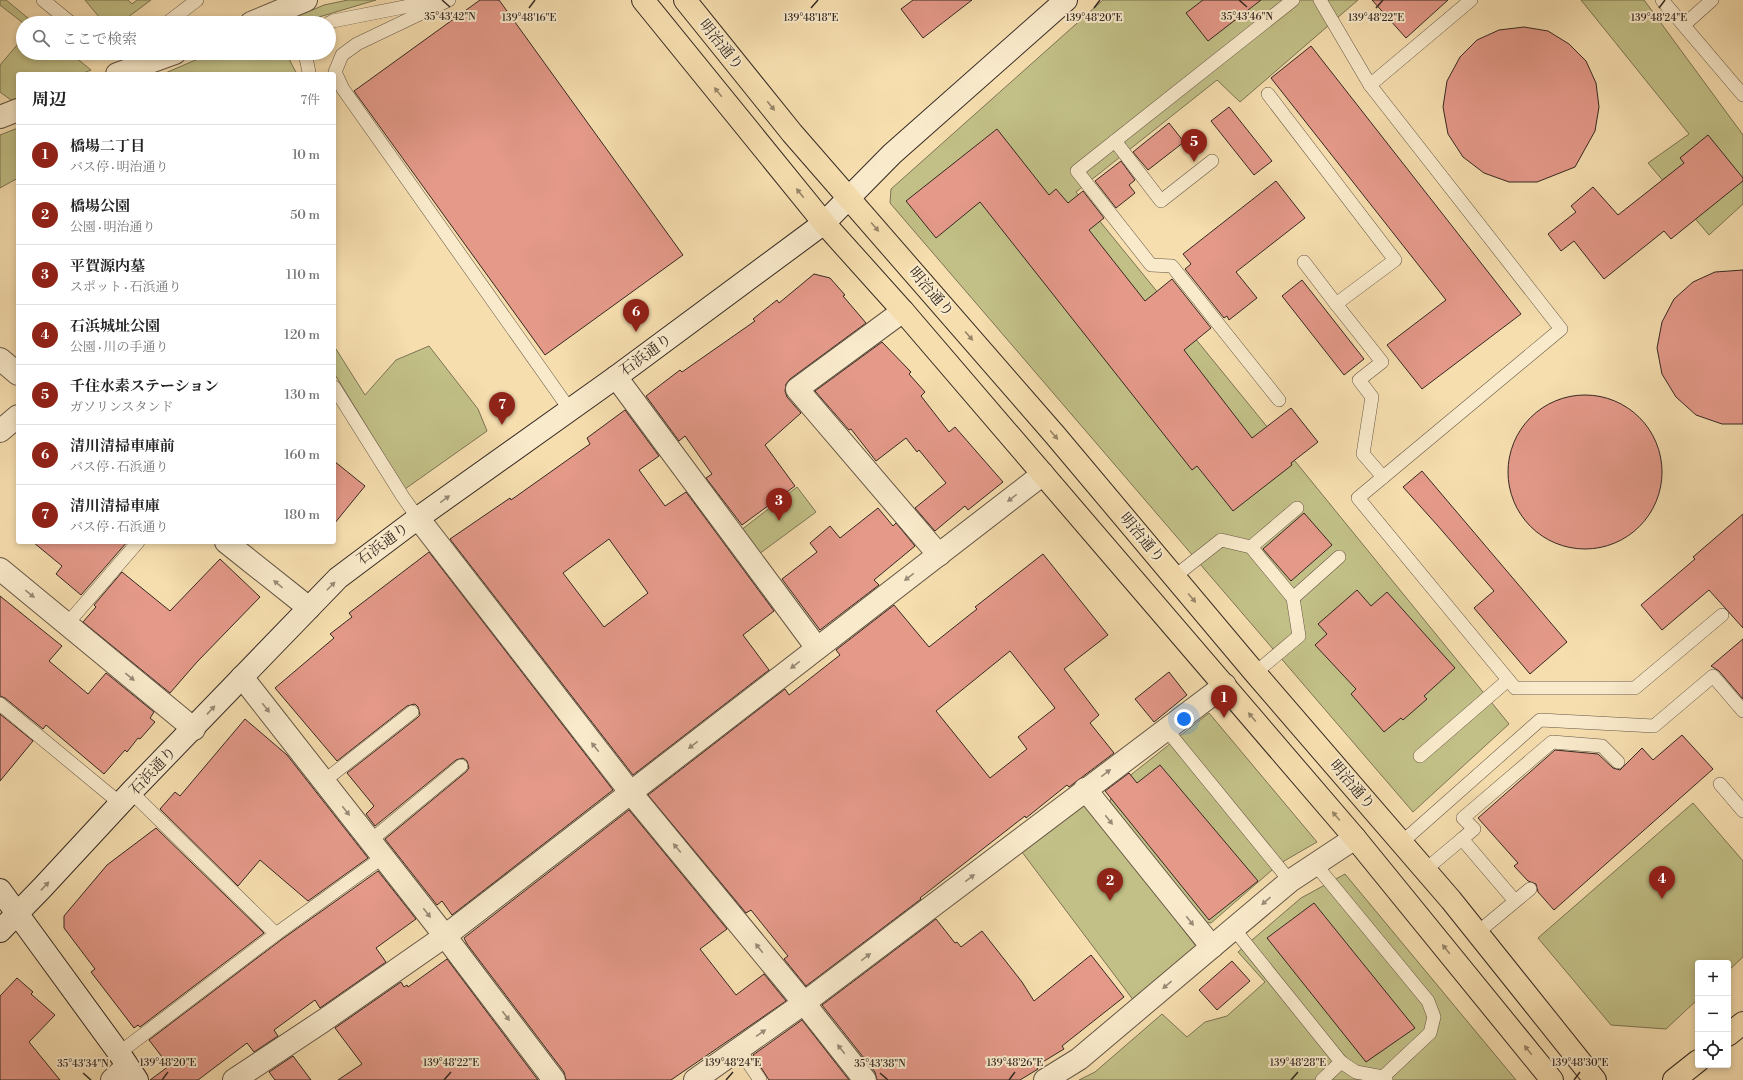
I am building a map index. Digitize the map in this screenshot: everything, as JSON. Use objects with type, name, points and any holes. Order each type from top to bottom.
[{"type":"main road","points":[[643,0],[824,223],[903,311],[1355,838],[1552,1080]]},
{"type":"main road","name":"明治通り","points":[[685,0],[792,133],[1055,435],[1255,674],[1425,870],[1595,1080]]},
{"type":"main road","points":[[1731,1032],[1743,1022]]},
{"type":"main road","points":[[1674,1080],[1695,1063]]},
{"type":"street","points":[[268,16],[306,0]]},
{"type":"street","name":"石浜通り","points":[[0,931],[18,914],[126,798],[309,608],[351,568],[418,518],[616,377],[824,223],[892,154],[1066,0]]},
{"type":"street","points":[[129,72],[146,69],[162,60]]},
{"type":"street","points":[[0,117],[16,111]]},
{"type":"street","points":[[903,311],[797,389],[939,555]]},
{"type":"street","points":[[0,360],[16,372]]},
{"type":"street","points":[[616,377],[817,648]]},
{"type":"street","points":[[0,431],[16,418]]},
{"type":"street","points":[[234,1080],[323,1021],[445,936],[1043,474]]},
{"type":"street","points":[[418,518],[631,793],[804,1003],[865,1080]]},
{"type":"street","points":[[229,544],[309,608]]},
{"type":"street","points":[[0,569],[194,729]]},
{"type":"street","points":[[242,678],[445,936],[554,1080]]},
{"type":"street","points":[[695,1080],[804,1003],[1085,789],[1225,685]]},
{"type":"street","points":[[1085,789],[1212,947]]},
{"type":"street","points":[[1045,1080],[1079,1059],[1290,881],[1355,838]]},
{"type":"street","points":[[0,890],[18,914],[124,1070]]},
{"type":"lane","points":[[43,0],[62,16]]},
{"type":"lane","points":[[176,16],[197,0]]},
{"type":"lane","points":[[336,19],[439,0]]},
{"type":"lane","points":[[335,72],[342,55],[357,44],[449,0]]},
{"type":"lane","points":[[1279,400],[1172,266],[1151,265],[1077,171],[1293,0]]},
{"type":"lane","points":[[1320,0],[1370,85],[1561,329],[1358,498],[1515,688],[1635,688],[1722,615]]},
{"type":"lane","points":[[1370,85],[1471,0]]},
{"type":"lane","points":[[1662,0],[1743,95]]},
{"type":"lane","points":[[1684,25],[1712,0]]},
{"type":"lane","points":[[306,60],[309,72]]},
{"type":"lane","points":[[336,74],[343,89],[570,410]]},
{"type":"lane","points":[[1268,94],[1395,260],[1336,304]]},
{"type":"lane","points":[[1115,141],[1161,201],[1212,161]]},
{"type":"lane","points":[[1304,262],[1382,362],[1359,380],[1372,397],[1363,454],[1383,477]]},
{"type":"lane","points":[[336,390],[403,497],[418,518]]},
{"type":"lane","points":[[1251,547],[1297,508]]},
{"type":"lane","points":[[1174,577],[1222,540],[1251,547],[1293,598],[1298,636],[1255,674]]},
{"type":"lane","points":[[67,624],[136,544]]},
{"type":"lane","points":[[1293,598],[1339,557]]},
{"type":"lane","points":[[1401,844],[1540,720],[1654,726],[1713,676],[1743,711]]},
{"type":"lane","points":[[1420,756],[1508,680]]},
{"type":"lane","points":[[0,704],[126,798],[276,934]]},
{"type":"lane","points":[[324,781],[412,712]]},
{"type":"lane","points":[[1166,729],[1290,881]]},
{"type":"lane","points":[[1425,870],[1474,830],[1463,818],[1552,742],[1602,746],[1618,762]]},
{"type":"lane","points":[[124,1070],[276,934],[377,849],[461,766]]},
{"type":"lane","points":[[1720,784],[1743,811]]},
{"type":"lane","points":[[1462,839],[1515,901]]},
{"type":"lane","points":[[1234,929],[1341,1062],[1356,1072],[1385,1078],[1430,1033],[1434,1017],[1428,1001],[1315,864]]},
{"type":"lane","points":[[1477,933],[1530,888]]},
{"type":"lane","points":[[739,1049],[760,1080]]},
{"type":"lane","points":[[1322,1080],[1341,1062]]},
{"type":"shaded area","points":[[0,0],[6,0],[25,16],[16,16],[16,18],[0,5]]},
{"type":"shaded area","points":[[85,0],[128,0],[132,4],[137,0],[151,0],[129,16],[98,16]]},
{"type":"shaded area","points":[[348,0],[376,0],[322,16],[298,16],[324,5]]},
{"type":"shaded area","points":[[1103,0],[1358,0],[1240,102],[1217,80],[1076,192],[1509,724],[1413,812],[890,203],[891,189]]},
{"type":"shaded area","points":[[1581,0],[1644,0],[1743,135],[1743,204],[1709,235],[1648,163],[1689,134]]},
{"type":"shaded area","points":[[16,46],[16,60],[79,60],[91,70],[86,72],[16,72],[16,99],[11,100],[0,92],[0,65]]},
{"type":"shaded area","points":[[196,60],[290,60],[296,72],[168,72]]},
{"type":"shaded area","points":[[16,129],[16,179],[0,188],[0,135]]},
{"type":"shaded area","points":[[429,346],[478,409],[487,431],[405,489],[336,376],[336,349],[365,395],[396,360]]},
{"type":"shaded area","points":[[797,487],[816,512],[759,554],[741,530]]},
{"type":"shaded area","points":[[1209,713],[1317,842],[1279,864],[1211,923],[1205,922],[1110,802],[1113,789]]},
{"type":"shaded area","points":[[1087,802],[1198,949],[1134,1001],[1022,852]]},
{"type":"shaded area","points":[[1693,803],[1743,861],[1743,957],[1731,968],[1731,960],[1695,960],[1695,1002],[1666,1029],[1611,1025],[1538,938]]},
{"type":"shaded area","points":[[1345,874],[1516,1080],[1079,1080],[1095,1072],[1162,1014],[1187,1037],[1205,1022],[1227,1016],[1265,982],[1238,952],[1301,898]]},
{"type":"building","points":[[480,0],[499,0],[683,255],[545,355],[354,91]]},
{"type":"building","points":[[913,0],[972,0],[923,38],[901,9]]},
{"type":"building","points":[[1203,0],[1261,0],[1208,41],[1186,13]]},
{"type":"building","points":[[1372,0],[1448,0],[1406,38]]},
{"type":"building","points":[[1524,27],[1548,31],[1569,44],[1586,61],[1596,83],[1599,107],[1595,131],[1575,167],[1537,182],[1509,182],[1484,173],[1463,157],[1448,134],[1443,107],[1447,81],[1460,57],[1477,40],[1499,30]]},
{"type":"building","points":[[1311,46],[1521,314],[1422,389],[1387,345],[1446,300],[1271,78]]},
{"type":"building","points":[[1229,107],[1272,161],[1254,175],[1211,121]]},
{"type":"building","points":[[1169,123],[1184,142],[1148,170],[1133,152]]},
{"type":"building","points":[[997,129],[1049,195],[1056,189],[1068,203],[1083,191],[1104,218],[1089,230],[1145,301],[1172,279],[1211,328],[1184,350],[1252,438],[1291,408],[1318,442],[1291,463],[1292,465],[1233,511],[1197,466],[1192,470],[980,202],[936,238],[906,201]]},
{"type":"building","points":[[1708,135],[1743,178],[1743,181],[1671,239],[1664,231],[1604,279],[1574,241],[1561,251],[1548,234],[1576,212],[1571,206],[1593,187],[1618,215],[1684,163],[1680,158]]},
{"type":"building","points":[[1121,161],[1135,180],[1129,185],[1135,193],[1116,208],[1095,181]]},
{"type":"building","points":[[1276,181],[1305,218],[1236,272],[1257,298],[1229,320],[1227,316],[1224,318],[1185,269],[1191,264],[1183,254]]},
{"type":"building","points":[[1743,270],[1743,424],[1722,424],[1696,415],[1676,397],[1662,374],[1657,348],[1662,322],[1674,299],[1693,282],[1715,272]]},
{"type":"building","points":[[814,274],[830,278],[866,323],[790,379],[786,384],[785,391],[787,397],[801,413],[765,445],[795,486],[742,525],[706,478],[712,474],[685,436],[679,441],[646,396],[680,370],[682,372],[755,321],[753,319],[777,300],[779,303]]},
{"type":"building","points":[[1302,280],[1364,359],[1344,375],[1282,296]]},
{"type":"building","points":[[882,342],[911,372],[909,374],[925,392],[921,396],[949,432],[955,427],[1003,482],[968,510],[965,506],[935,531],[915,508],[946,483],[919,450],[917,452],[906,438],[876,461],[851,429],[849,430],[815,391]]},
{"type":"building","points":[[1577,395],[1593,395],[1615,401],[1640,417],[1656,442],[1661,457],[1661,487],[1656,502],[1640,527],[1628,536],[1607,546],[1593,549],[1577,549],[1563,546],[1549,540],[1536,532],[1525,521],[1511,494],[1508,480],[1508,464],[1511,450],[1517,436],[1525,423],[1536,412],[1563,398]]},
{"type":"building","points":[[625,410],[659,456],[639,470],[665,506],[686,492],[774,611],[743,635],[769,670],[633,775],[450,539],[510,498],[511,500],[590,444],[587,438]],"holes":[[[609,539],[648,593],[604,627],[563,573]]]},
{"type":"building","points":[[336,463],[365,486],[336,522]]},
{"type":"building","points":[[1422,471],[1567,642],[1530,674],[1474,608],[1494,591],[1403,487]]},
{"type":"building","points":[[878,508],[893,526],[896,523],[915,546],[874,580],[879,585],[820,630],[782,579],[817,552],[810,543],[830,526],[840,538]]},
{"type":"building","points":[[1304,513],[1332,545],[1291,581],[1263,549]]},
{"type":"building","points":[[1743,514],[1743,628],[1709,590],[1662,630],[1641,605],[1695,559],[1693,557]]},
{"type":"building","points":[[35,544],[125,544],[81,595],[56,574],[62,566]]},
{"type":"building","points":[[429,552],[613,790],[452,915],[442,901],[437,905],[385,839],[466,772],[469,768],[467,761],[463,758],[456,760],[375,826],[366,814],[374,806],[347,773],[417,718],[420,715],[418,707],[415,704],[407,706],[337,761],[275,688],[334,638],[330,634],[352,617],[349,613]]},
{"type":"building","points":[[1043,554],[1108,635],[1064,669],[1099,715],[1090,723],[1114,753],[1069,787],[1067,785],[1026,818],[1025,816],[920,898],[921,899],[806,986],[784,959],[788,956],[751,910],[746,913],[648,795],[785,689],[789,695],[840,655],[836,650],[894,605],[929,647],[977,609],[975,607]],"holes":[[[1010,651],[1055,708],[1018,737],[1027,749],[990,778],[936,711]]]},
{"type":"building","points":[[220,559],[260,597],[197,662],[170,693],[83,622],[96,607],[94,605],[122,572],[170,611]]},
{"type":"building","points":[[1357,590],[1371,606],[1387,592],[1455,668],[1424,696],[1427,699],[1403,720],[1401,718],[1384,732],[1351,694],[1356,689],[1315,645],[1327,634],[1318,624]]},
{"type":"building","points":[[0,596],[62,646],[49,661],[88,694],[106,673],[154,712],[150,718],[155,722],[140,739],[138,738],[127,752],[125,750],[104,774],[46,725],[43,729],[5,698],[0,696]]},
{"type":"building","points":[[1743,639],[1743,699],[1719,671],[1711,666]]},
{"type":"building","points":[[1169,672],[1187,695],[1154,722],[1135,699]]},
{"type":"building","points":[[0,714],[33,741],[0,781]]},
{"type":"building","points":[[245,719],[287,755],[368,858],[308,901],[260,860],[238,886],[160,809],[175,792],[180,796]]},
{"type":"building","points":[[1682,735],[1713,769],[1554,910],[1538,892],[1536,884],[1528,881],[1514,866],[1518,863],[1478,818],[1555,750],[1598,754],[1613,768],[1620,770],[1642,748],[1653,760]]},
{"type":"building","points":[[1160,765],[1258,881],[1209,920],[1105,791],[1129,773],[1137,783]]},
{"type":"building","points":[[629,810],[727,929],[700,949],[736,995],[764,974],[786,1001],[671,1080],[566,1080],[564,1072],[464,938]]},
{"type":"building","points":[[156,828],[264,933],[140,1027],[138,1025],[134,1028],[91,972],[95,969],[64,928],[64,916],[107,865]]},
{"type":"building","points":[[378,871],[416,919],[376,948],[386,962],[320,1008],[315,1000],[274,1030],[278,1036],[254,1052],[247,1043],[198,1080],[150,1080],[169,1066],[149,1040],[281,940]]},
{"type":"building","points":[[1314,903],[1415,1028],[1366,1062],[1267,938]]},
{"type":"building","points":[[936,919],[955,943],[957,942],[961,947],[982,931],[1022,982],[1034,1001],[1091,955],[1124,997],[1062,1046],[1064,1049],[1036,1066],[1038,1069],[1020,1080],[877,1080],[875,1072],[822,1005]]},
{"type":"building","points":[[447,959],[538,1080],[338,1080],[362,1064],[335,1028],[401,982],[404,987],[407,985],[408,987]]},
{"type":"building","points":[[1232,961],[1250,981],[1217,1010],[1199,990]]},
{"type":"building","points":[[17,978],[33,992],[31,994],[55,1015],[29,1042],[60,1080],[0,1080],[0,996]]},
{"type":"building","points":[[802,1020],[849,1080],[769,1080],[753,1055]]},
{"type":"building","points":[[293,1056],[311,1080],[275,1080],[269,1072]]},
{"type":"place","name":"千住水素ステーション","points":[[1194,162]]},
{"type":"place","name":"清川清掃車庫前","points":[[636,332]]},
{"type":"place","name":"清川清掃車庫","points":[[502,425]]},
{"type":"place","name":"平賀源内墓","points":[[779,521]]},
{"type":"place","name":"橋場二丁目","points":[[1224,718]]},
{"type":"place","name":"石浜城址公園","points":[[1662,899]]},
{"type":"place","name":"橋場公園","points":[[1110,901]]}]
